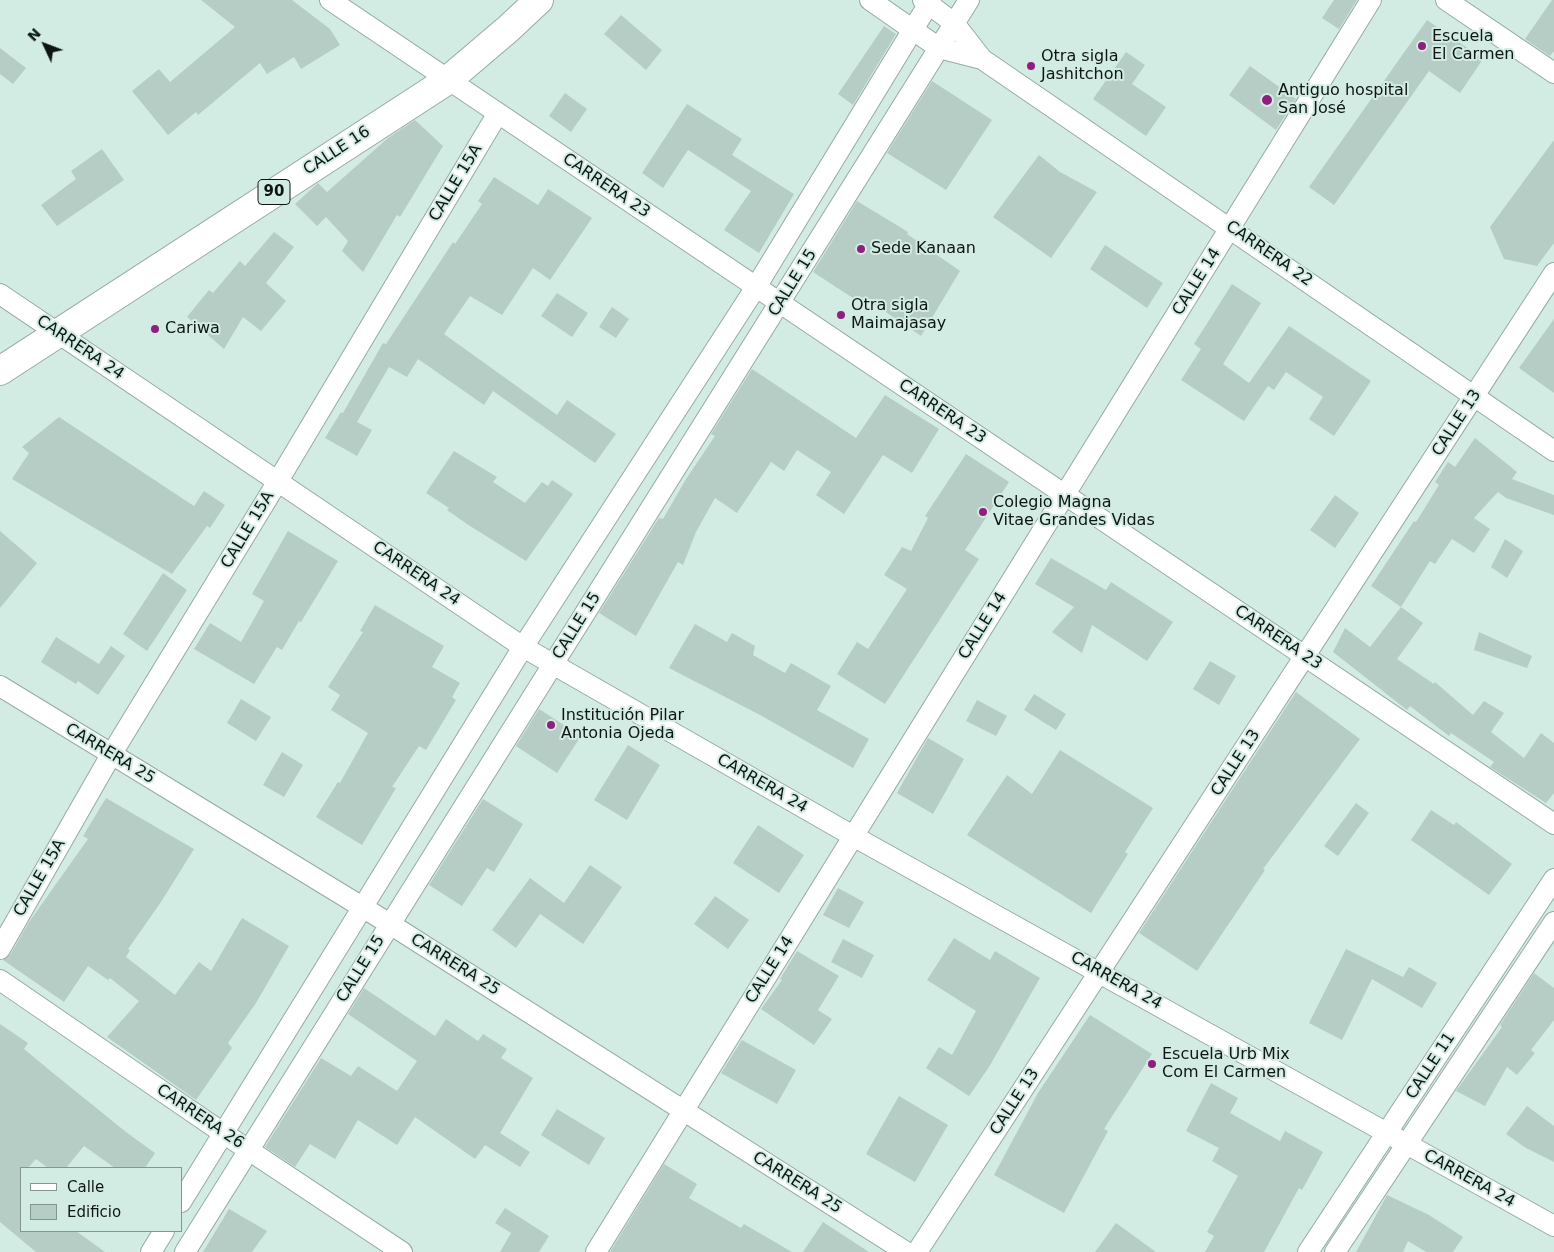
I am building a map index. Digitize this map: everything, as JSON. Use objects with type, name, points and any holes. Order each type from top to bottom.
[{"type":"highway","name":"CALLE 16","points":[[0,372],[57,332],[448,80],[508,30],[539,0]]},
{"type":"street","name":"CARRERA 23","points":[[330,0],[1554,824]]},
{"type":"street","name":"CARRERA 22","points":[[870,0],[939,48],[982,59]]},
{"type":"street","name":"CALLE 15","points":[[185,1252],[247,1150],[781,304],[969,0]]},
{"type":"street","name":"CALLE 14","points":[[596,1252],[1371,0]]},
{"type":"street","points":[[1446,0],[1554,72]]},
{"type":"street","name":"CARRERA 22","points":[[928,1],[954,23],[982,59],[1230,227],[1554,451]]},
{"type":"street","name":"CALLE 15","points":[[182,1200],[364,908],[523,647],[756,287],[913,30],[928,1]]},
{"type":"street","name":"CALLE 15A","points":[[0,949],[111,755],[278,481],[498,113]]},
{"type":"street","name":"CALLE 13","points":[[917,1252],[1554,273]]},
{"type":"street","name":"CARRERA 24","points":[[0,294],[523,647],[853,836],[1554,1226]]},
{"type":"street","name":"CARRERA 25","points":[[0,686],[390,924],[906,1252]]},
{"type":"street","name":"CALLE 11","points":[[1308,1252],[1554,879]]},
{"type":"street","name":"CALLE 11","points":[[1335,1252],[1554,922]]},
{"type":"street","name":"CARRERA 26","points":[[0,980],[247,1150],[402,1252]]},
{"type":"street","points":[[150,1252],[163,1232]]},
{"type":"building","points":[[201,0],[292,0],[330,29],[340,45],[301,69],[294,57],[267,74],[260,63],[198,115],[196,112],[168,135],[132,91],[159,69],[170,82],[235,27]]},
{"type":"building","points":[[1334,0],[1357,0],[1339,29],[1322,18]]},
{"type":"building","points":[[1552,0],[1554,0],[1554,51],[1550,56],[1525,39]]},
{"type":"building","points":[[621,15],[662,50],[646,70],[604,34]]},
{"type":"building","points":[[1427,20],[1483,59],[1460,93],[1429,71],[1334,205],[1309,187]]},
{"type":"building","points":[[884,26],[896,34],[853,105],[838,94]]},
{"type":"building","points":[[0,48],[26,68],[13,84],[0,74]]},
{"type":"building","points":[[1126,52],[1145,65],[1132,84],[1166,107],[1146,136],[1093,99]]},
{"type":"building","points":[[1250,66],[1296,99],[1276,130],[1229,95]]},
{"type":"building","points":[[932,81],[992,120],[946,190],[887,153]]},
{"type":"building","points":[[565,93],[587,109],[571,132],[549,116]]},
{"type":"building","points":[[687,104],[742,139],[732,155],[794,194],[759,253],[724,230],[751,191],[688,150],[663,188],[642,173]]},
{"type":"building","points":[[415,120],[443,146],[400,217],[397,215],[363,272],[342,251],[348,241],[326,217],[317,226],[295,204],[318,183],[327,192],[388,138]]},
{"type":"building","points":[[1554,140],[1554,243],[1537,266],[1504,259],[1490,227]]},
{"type":"building","points":[[102,149],[124,180],[57,226],[41,205],[76,179],[71,171]]},
{"type":"building","points":[[1039,155],[1060,172],[1097,192],[1051,258],[993,217]]},
{"type":"building","points":[[494,177],[538,205],[548,189],[592,218],[550,280],[533,268],[502,315],[470,296],[444,334],[557,415],[567,400],[616,434],[595,463],[493,391],[484,405],[418,359],[407,377],[389,367],[357,422],[372,430],[357,456],[325,438],[341,412],[343,413],[383,343],[386,344],[453,242],[455,244],[482,204],[478,201]]},
{"type":"building","points":[[857,201],[908,232],[907,234],[960,271],[921,336],[865,298],[862,304],[813,272]]},
{"type":"building","points":[[274,232],[294,247],[266,283],[286,301],[261,331],[243,317],[224,349],[187,317],[209,290],[213,293],[240,261],[245,266]]},
{"type":"building","points":[[1105,245],[1163,283],[1147,308],[1090,269]]},
{"type":"building","points":[[1232,284],[1261,303],[1223,364],[1249,383],[1289,326],[1371,381],[1334,436],[1309,419],[1323,397],[1286,372],[1274,390],[1268,386],[1244,421],[1181,380],[1201,349],[1194,344]]},
{"type":"building","points":[[557,293],[588,313],[572,337],[541,316]]},
{"type":"building","points":[[612,307],[629,319],[616,338],[599,327]]},
{"type":"building","points":[[1554,319],[1554,393],[1519,368]]},
{"type":"building","points":[[752,369],[856,438],[885,395],[939,429],[912,473],[883,455],[844,514],[816,495],[831,472],[797,450],[784,471],[771,462],[737,513],[715,498],[696,532],[683,565],[678,562],[636,636],[599,613],[659,518],[663,519],[686,479],[715,436],[711,434]]},
{"type":"building","points":[[59,417],[194,506],[204,491],[225,505],[210,528],[207,526],[172,574],[12,479],[29,453],[22,447]]},
{"type":"building","points":[[1475,438],[1517,472],[1512,479],[1554,495],[1554,515],[1506,498],[1498,492],[1474,518],[1490,529],[1474,553],[1452,539],[1435,564],[1430,561],[1401,607],[1371,586],[1414,521],[1416,522],[1439,485],[1435,482],[1448,462],[1455,467]]},
{"type":"building","points":[[454,451],[497,477],[493,482],[525,503],[542,482],[548,486],[552,480],[573,494],[526,561],[470,526],[447,510],[449,508],[426,493]]},
{"type":"building","points":[[966,454],[1009,482],[965,550],[979,559],[885,704],[837,674],[857,642],[868,649],[907,589],[884,575],[902,547],[911,551],[928,518],[925,516]]},
{"type":"building","points":[[1335,495],[1359,513],[1335,548],[1310,530]]},
{"type":"building","points":[[0,531],[37,563],[0,608]]},
{"type":"building","points":[[288,531],[338,561],[282,650],[277,647],[254,684],[194,649],[210,623],[241,642],[264,601],[252,594]]},
{"type":"building","points":[[1505,539],[1523,551],[1507,578],[1491,567]]},
{"type":"building","points":[[1051,558],[1106,590],[1111,582],[1173,622],[1147,661],[1092,625],[1082,653],[1052,632],[1074,607],[1035,584]]},
{"type":"building","points":[[163,573],[187,590],[147,651],[123,634]]},
{"type":"building","points":[[375,605],[444,646],[432,667],[460,683],[452,697],[456,700],[426,750],[419,746],[392,787],[396,788],[362,845],[316,817],[338,782],[340,783],[368,733],[331,710],[340,695],[328,687],[363,632],[360,631]]},
{"type":"building","points":[[1401,607],[1423,623],[1397,659],[1434,684],[1435,682],[1473,715],[1484,701],[1504,713],[1491,732],[1524,758],[1541,733],[1554,743],[1554,793],[1546,803],[1490,767],[1494,762],[1451,733],[1449,736],[1410,706],[1407,710],[1333,652],[1345,628],[1370,647]]},
{"type":"building","points":[[695,624],[727,642],[732,633],[755,646],[753,655],[785,673],[791,663],[831,686],[817,710],[869,739],[853,768],[762,716],[669,668]]},
{"type":"building","points":[[1479,632],[1532,656],[1527,668],[1474,650]]},
{"type":"building","points":[[56,637],[99,664],[111,646],[125,656],[98,695],[78,681],[76,684],[41,662]]},
{"type":"building","points":[[1210,661],[1236,676],[1219,705],[1193,689]]},
{"type":"building","points":[[1296,692],[1360,739],[1263,869],[1265,870],[1197,971],[1139,933]]},
{"type":"building","points":[[1034,694],[1066,714],[1056,730],[1024,710]]},
{"type":"building","points":[[241,699],[271,717],[256,741],[227,723]]},
{"type":"building","points":[[977,700],[1007,716],[996,736],[966,721]]},
{"type":"building","points":[[539,709],[581,736],[557,773],[516,746]]},
{"type":"building","points":[[928,738],[964,759],[933,814],[897,793]]},
{"type":"building","points":[[628,745],[660,765],[627,820],[594,800]]},
{"type":"building","points":[[1060,750],[1153,808],[1125,852],[1128,854],[1091,913],[967,835],[1007,775],[1032,794]]},
{"type":"building","points":[[282,752],[303,765],[284,797],[263,785]]},
{"type":"building","points":[[106,798],[194,849],[161,902],[128,949],[130,950],[126,957],[175,995],[199,962],[211,971],[242,918],[289,946],[256,1003],[228,1043],[232,1048],[196,1100],[107,1037],[139,1001],[110,978],[108,980],[88,966],[64,1002],[3,960],[10,955],[29,922],[88,839],[83,836]]},
{"type":"building","points":[[483,799],[523,824],[494,872],[487,868],[462,906],[429,885]]},
{"type":"building","points":[[1356,803],[1369,813],[1338,856],[1324,846]]},
{"type":"building","points":[[1431,810],[1454,825],[1456,822],[1512,864],[1489,895],[1411,840]]},
{"type":"building","points":[[758,825],[804,855],[779,893],[733,863]]},
{"type":"building","points":[[590,865],[622,887],[583,944],[540,914],[516,948],[492,930],[530,878],[564,903]]},
{"type":"building","points":[[838,888],[864,902],[849,928],[823,915]]},
{"type":"building","points":[[715,896],[749,920],[728,949],[694,924]]},
{"type":"building","points":[[954,938],[990,960],[995,951],[1040,978],[989,1067],[969,1096],[926,1068],[939,1047],[952,1055],[976,1011],[927,980]]},
{"type":"building","points":[[843,939],[874,955],[862,978],[831,962]]},
{"type":"building","points":[[1346,949],[1403,977],[1409,967],[1437,983],[1422,1008],[1372,979],[1342,1040],[1309,1023]]},
{"type":"building","points":[[797,951],[839,976],[818,1010],[832,1019],[814,1045],[761,1009],[782,980],[780,979]]},
{"type":"building","points":[[1534,973],[1554,988],[1554,1020],[1531,1050],[1535,1053],[1517,1075],[1507,1067],[1485,1106],[1456,1091],[1502,1027],[1500,1025]]},
{"type":"building","points":[[364,988],[435,1036],[446,1019],[478,1041],[483,1034],[507,1049],[501,1058],[533,1078],[500,1133],[530,1152],[520,1167],[485,1145],[475,1159],[415,1117],[397,1145],[358,1120],[335,1159],[310,1144],[295,1167],[265,1147],[321,1058],[351,1076],[358,1066],[397,1091],[417,1061],[348,1014]]},
{"type":"building","points":[[1090,1015],[1152,1054],[1104,1129],[1108,1131],[1064,1213],[994,1175],[1038,1093]]},
{"type":"building","points":[[0,1024],[28,1043],[24,1049],[126,1132],[155,1153],[146,1167],[114,1167],[84,1146],[67,1167],[47,1167],[36,1159],[29,1167],[20,1167],[20,1232],[77,1232],[105,1252],[36,1252],[0,1222]]},
{"type":"building","points":[[742,1040],[796,1070],[777,1104],[721,1073]]},
{"type":"building","points":[[1211,1083],[1238,1098],[1230,1113],[1280,1141],[1285,1131],[1323,1152],[1302,1190],[1299,1188],[1264,1252],[1205,1252],[1214,1236],[1207,1232],[1238,1176],[1212,1161],[1219,1148],[1186,1131]]},
{"type":"building","points":[[899,1096],[948,1125],[915,1182],[866,1154]]},
{"type":"building","points":[[1527,1106],[1554,1126],[1554,1162],[1526,1148],[1506,1134]]},
{"type":"building","points":[[557,1109],[605,1138],[589,1165],[541,1135]]},
{"type":"building","points":[[664,1164],[697,1184],[689,1198],[741,1228],[744,1224],[792,1252],[610,1252]]},
{"type":"building","points":[[1387,1195],[1429,1215],[1463,1237],[1453,1252],[1426,1252],[1408,1241],[1403,1252],[1356,1252]]},
{"type":"building","points":[[505,1208],[549,1236],[539,1252],[500,1252],[511,1233],[495,1223]]},
{"type":"building","points":[[229,1209],[267,1231],[252,1252],[203,1252]]},
{"type":"building","points":[[823,1222],[869,1252],[803,1252]]},
{"type":"building","points":[[1116,1223],[1156,1252],[1095,1252]]},
{"type":"place","name":"Escuela El Carmen","points":[[1422,46]]},
{"type":"place","name":"Otra sigla Jashitchon","points":[[1031,66]]},
{"type":"place","name":"Antiguo hospital San José","points":[[1267,100]]},
{"type":"place","name":"Sede Kanaan","points":[[861,249]]},
{"type":"place","name":"Otra sigla Maimajasay","points":[[841,315]]},
{"type":"place","name":"Cariwa","points":[[155,329]]},
{"type":"place","name":"Colegio Magna Vitae Grandes Vidas","points":[[983,512]]},
{"type":"place","name":"Institución Pilar Antonia Ojeda","points":[[551,725]]},
{"type":"place","name":"Escuela Urb Mix Com El Carmen","points":[[1152,1064]]}]
